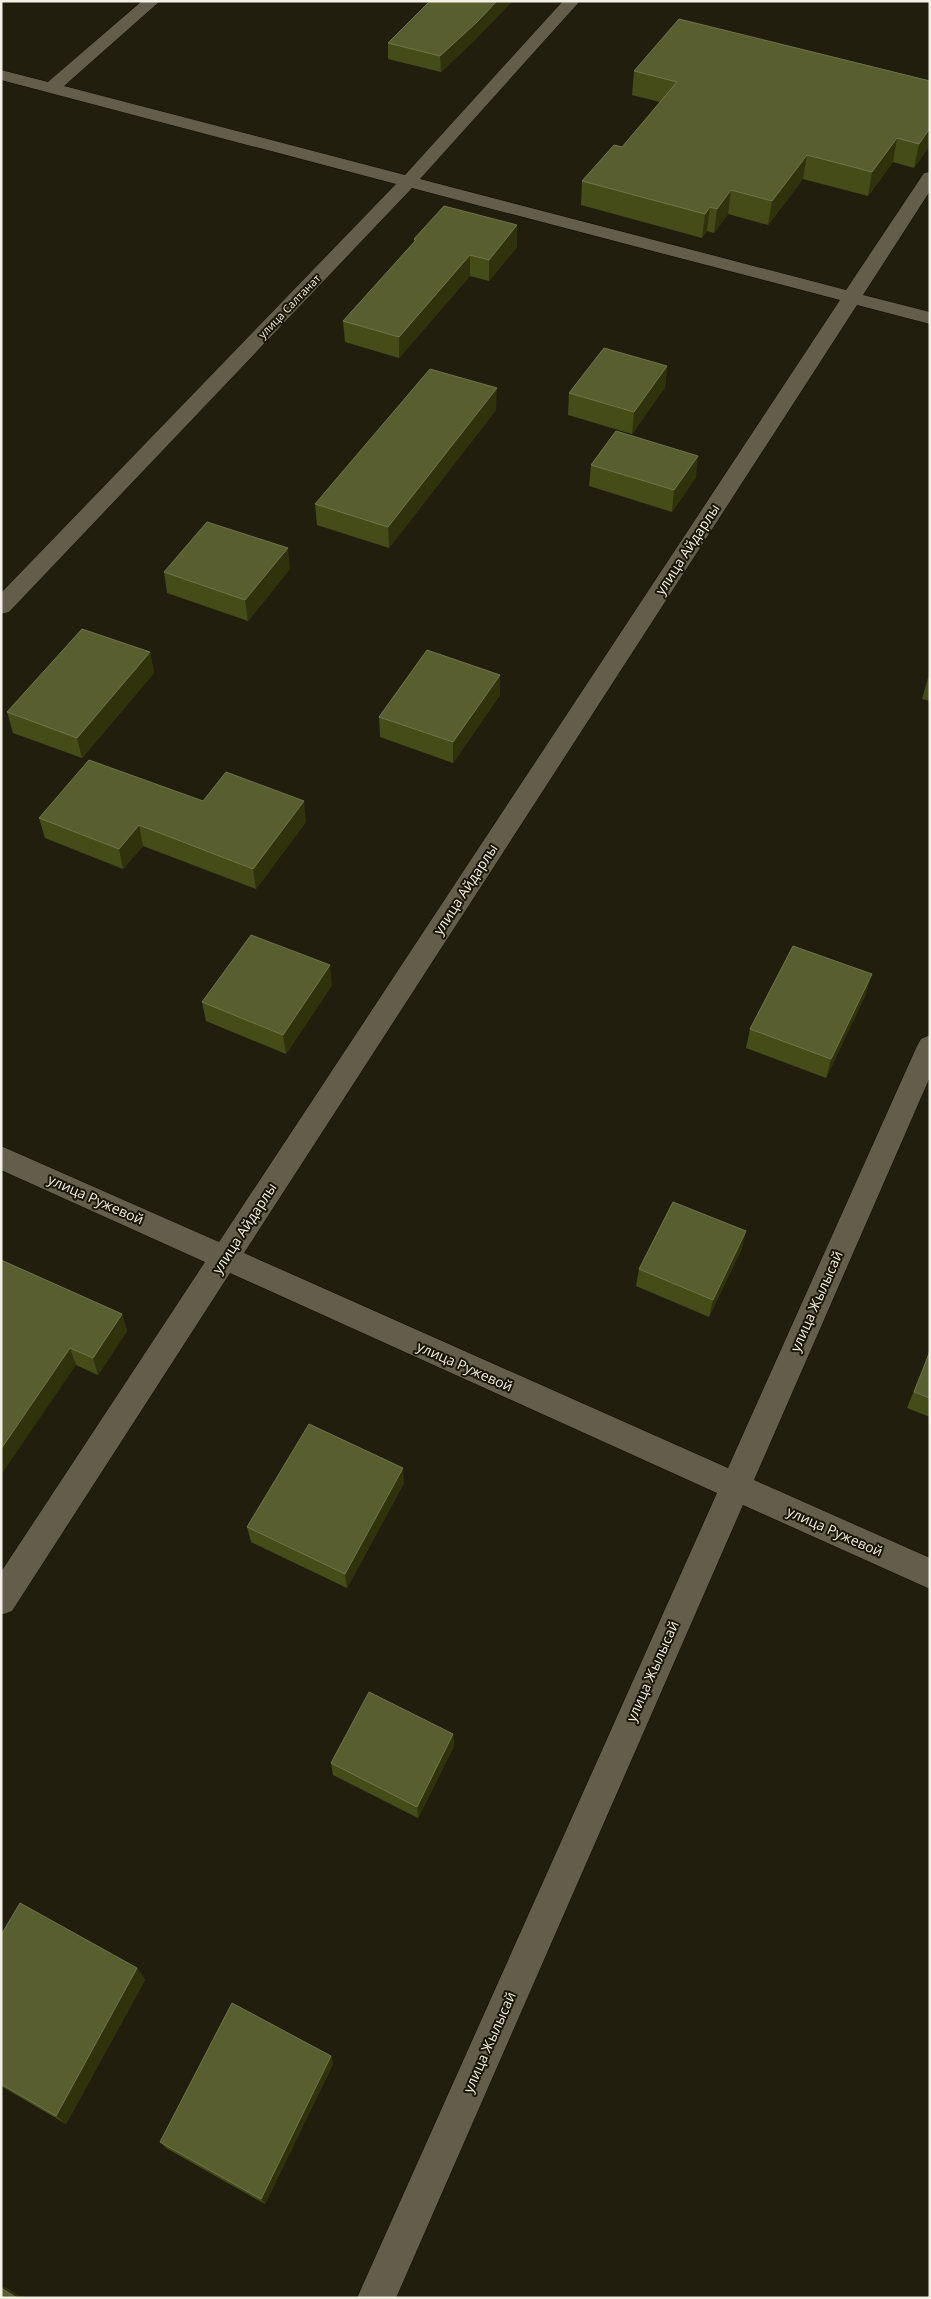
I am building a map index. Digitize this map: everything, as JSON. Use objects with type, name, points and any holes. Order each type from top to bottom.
[{"type":"street","points":[[51,88],[152,1]]},
{"type":"street","name":"улица Салтанат","points":[[1,607],[409,181],[572,1]]},
{"type":"street","points":[[1,75],[930,318]]},
{"type":"street","name":"улица Айдарлы","points":[[1,1600],[930,177]]},
{"type":"street","name":"улица Жылысай","points":[[376,2298],[930,1046]]},
{"type":"street","name":"улица Ружевой","points":[[1,1157],[930,1574]]},
{"type":"building","points":[[430,1],[497,1],[440,56],[388,43]]},
{"type":"building","points":[[679,19],[930,81],[930,128],[919,144],[897,138],[872,172],[807,155],[772,201],[731,190],[717,209],[710,207],[705,214],[582,181],[614,145],[622,147],[677,82],[634,71]]},
{"type":"building","points":[[444,206],[517,225],[489,260],[470,255],[399,337],[343,321],[416,240],[414,239]]},
{"type":"building","points":[[604,348],[667,366],[634,412],[569,393]]},
{"type":"building","points":[[430,369],[497,388],[388,527],[315,504]]},
{"type":"building","points":[[616,431],[698,456],[674,490],[591,465]]},
{"type":"building","points":[[207,522],[288,548],[245,600],[164,572]]},
{"type":"building","points":[[82,629],[150,652],[77,738],[7,712]]},
{"type":"building","points":[[427,650],[500,675],[453,742],[379,717]]},
{"type":"building","points":[[89,760],[203,801],[226,772],[304,801],[253,869],[139,825],[119,849],[39,818]]},
{"type":"building","points":[[251,935],[330,965],[283,1035],[202,1002]]},
{"type":"building","points":[[793,946],[872,974],[831,1059],[750,1029]]},
{"type":"building","points":[[673,1202],[746,1231],[713,1300],[639,1269]]},
{"type":"building","points":[[1,1260],[122,1314],[93,1358],[70,1348],[1,1449]]},
{"type":"building","points":[[930,1351],[930,1398],[914,1392]]},
{"type":"building","points":[[309,1424],[403,1468],[345,1574],[247,1527]]},
{"type":"building","points":[[369,1692],[453,1734],[417,1807],[331,1763]]},
{"type":"building","points":[[20,1903],[137,1968],[56,2116],[1,2084],[1,1935]]},
{"type":"building","points":[[232,2003],[331,2056],[261,2199],[160,2142]]},
{"type":"building","points":[[1,2288],[17,2298],[1,2298]]}]
